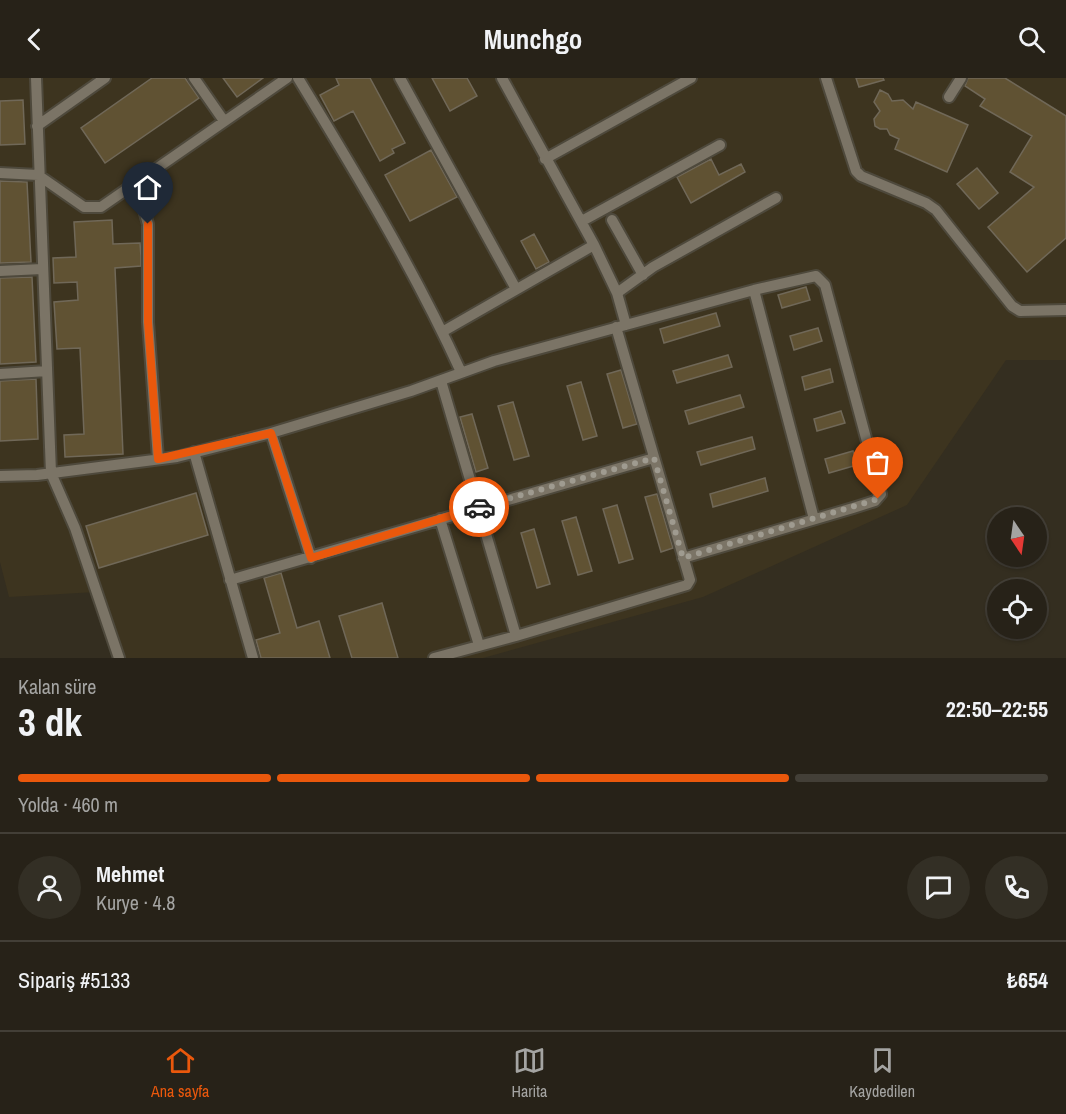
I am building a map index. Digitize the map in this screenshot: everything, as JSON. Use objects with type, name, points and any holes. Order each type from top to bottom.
[{"type":"lane","points":[[36,78],[51,473],[75,528],[119,658]]},
{"type":"lane","points":[[37,126],[105,78]]},
{"type":"lane","points":[[194,78],[224,121]]},
{"type":"lane","points":[[0,173],[38,175],[84,207],[101,207],[287,78]]},
{"type":"lane","points":[[298,78],[343,153],[442,332],[460,372]]},
{"type":"lane","points":[[400,78],[516,289]]},
{"type":"lane","points":[[434,658],[687,585],[690,580],[654,458],[621,326],[617,293],[582,221],[545,159],[502,78]]},
{"type":"lane","points":[[545,159],[691,78]]},
{"type":"lane","points":[[826,78],[856,171],[861,176],[926,203],[936,210],[1012,306],[1020,311],[1066,310]]},
{"type":"lane","points":[[949,97],[961,78]]},
{"type":"lane","points":[[582,221],[720,145]]},
{"type":"lane","points":[[130,185],[141,200],[148,224],[148,322],[158,459]]},
{"type":"lane","points":[[617,293],[643,275],[776,198]]},
{"type":"lane","points":[[612,220],[643,275]]},
{"type":"lane","points":[[442,332],[513,294],[516,289],[594,245]]},
{"type":"lane","points":[[0,271],[42,269]]},
{"type":"lane","points":[[0,476],[51,473],[158,459],[271,433],[441,381],[460,372],[812,275],[824,282],[882,492],[875,501],[683,558]]},
{"type":"lane","points":[[754,290],[814,519]]},
{"type":"lane","points":[[0,374],[47,371]]},
{"type":"lane","points":[[441,381],[516,636]]},
{"type":"lane","points":[[271,433],[311,558]]},
{"type":"lane","points":[[194,452],[253,658]]},
{"type":"lane","points":[[230,580],[311,558],[477,507],[654,458]]},
{"type":"lane","points":[[440,519],[479,645]]},
{"type":"shaded area","points":[[0,78],[1066,78],[1066,360],[1006,360],[907,505],[703,597],[483,658],[116,658],[96,592],[9,597],[0,562]]},
{"type":"building","points":[[152,78],[185,78],[199,98],[105,163],[81,128]]},
{"type":"building","points":[[223,78],[263,78],[237,97]]},
{"type":"building","points":[[336,78],[370,78],[405,143],[392,149],[394,153],[380,161],[353,111],[334,121],[320,95],[339,85]]},
{"type":"building","points":[[432,78],[467,78],[477,96],[450,111]]},
{"type":"building","points":[[856,78],[883,78],[884,80],[859,87]]},
{"type":"building","points":[[968,78],[1005,78],[1066,116],[1066,238],[1027,272],[988,227],[1034,187],[1010,172],[1032,136],[980,106],[985,99],[965,86]]},
{"type":"building","points":[[880,90],[888,94],[892,101],[903,100],[913,109],[916,102],[968,125],[947,172],[895,149],[899,139],[890,135],[887,129],[875,126],[874,119],[880,111],[874,102]]},
{"type":"building","points":[[23,100],[25,144],[0,145],[0,101]]},
{"type":"building","points":[[431,150],[457,197],[410,221],[385,175]]},
{"type":"building","points":[[711,159],[719,175],[741,164],[745,172],[691,203],[677,177]]},
{"type":"building","points":[[977,168],[998,193],[979,209],[957,184]]},
{"type":"building","points":[[0,181],[27,182],[31,262],[0,263]]},
{"type":"building","points":[[112,220],[113,244],[140,243],[141,257],[141,266],[115,268],[123,454],[65,457],[64,435],[84,434],[80,348],[57,349],[54,302],[78,300],[77,282],[54,283],[53,258],[76,257],[74,222]]},
{"type":"building","points":[[534,234],[549,262],[536,269],[521,241]]},
{"type":"building","points":[[32,277],[36,362],[0,364],[0,278]]},
{"type":"building","points":[[806,287],[810,300],[782,308],[778,295]]},
{"type":"building","points":[[716,313],[720,326],[664,343],[660,329]]},
{"type":"building","points":[[818,328],[822,341],[794,350],[790,336]]},
{"type":"building","points":[[728,355],[732,367],[677,383],[673,371]]},
{"type":"building","points":[[830,369],[833,382],[805,390],[802,377]]},
{"type":"building","points":[[621,370],[637,424],[623,428],[607,374]]},
{"type":"building","points":[[36,379],[38,439],[0,441],[0,381]]},
{"type":"building","points":[[581,382],[597,436],[583,440],[567,386]]},
{"type":"building","points":[[740,395],[744,407],[689,424],[685,411]]},
{"type":"building","points":[[513,402],[529,456],[514,460],[498,406]]},
{"type":"building","points":[[841,411],[845,423],[817,431],[814,419]]},
{"type":"building","points":[[472,414],[488,468],[476,472],[460,417]]},
{"type":"building","points":[[752,437],[755,449],[701,465],[697,452]]},
{"type":"building","points":[[853,451],[857,465],[829,473],[825,459]]},
{"type":"building","points":[[765,478],[768,491],[713,507],[710,494]]},
{"type":"building","points":[[196,493],[208,535],[99,568],[86,526]]},
{"type":"building","points":[[657,494],[673,548],[661,552],[645,497]]},
{"type":"building","points":[[617,505],[633,559],[619,563],[603,509]]},
{"type":"building","points":[[576,517],[592,571],[578,575],[562,521]]},
{"type":"building","points":[[534,529],[550,584],[537,588],[521,533]]},
{"type":"building","points":[[281,573],[297,628],[319,621],[330,658],[261,658],[256,640],[280,633],[264,578]]},
{"type":"building","points":[[382,603],[398,658],[352,658],[339,616]]},
{"type":"way so far","points":[[479,507],[654,458],[683,558],[878,499]]},
{"type":"route","points":[[148,224],[148,322],[158,459],[177,457],[271,433],[289,483],[311,558],[479,507]]}]
